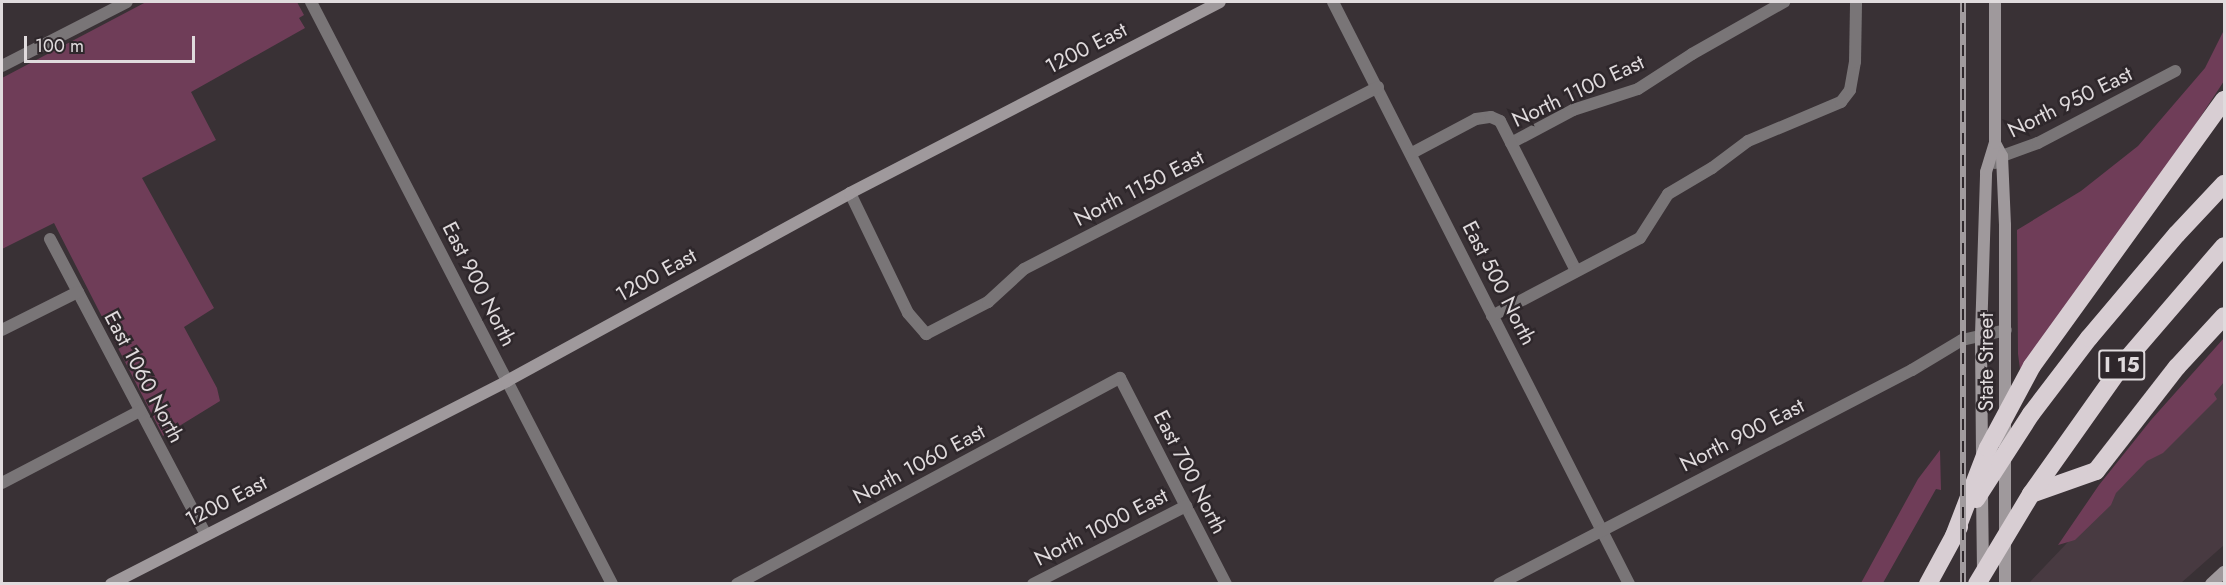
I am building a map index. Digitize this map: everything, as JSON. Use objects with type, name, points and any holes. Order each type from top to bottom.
[{"type":"highway","points":[[1954,536],[1988,448],[2031,366],[2224,100]]},
{"type":"highway","name":"I 15","points":[[1929,580],[2031,414],[2110,311],[2224,184]]},
{"type":"highway","name":"I 15","points":[[1977,584],[2031,494],[2126,360],[2224,246]]},
{"type":"highway","points":[[2031,494],[2096,471],[2177,367],[2224,316]]},
{"type":"main road","name":"1200 East","points":[[115,583],[205,533],[507,381],[850,193],[1220,2]]},
{"type":"main road","name":"State Street","points":[[1983,584],[1981,338],[1986,172],[1995,143],[1995,2]]},
{"type":"main road","name":"State Street","points":[[1995,143],[2002,156],[2006,330],[2005,584]]},
{"type":"main road","points":[[2211,584],[2224,572]]},
{"type":"street","points":[[2,66],[127,2]]},
{"type":"street","name":"East 900 North","points":[[311,2],[612,584]]},
{"type":"street","name":"East 500 North","points":[[1333,2],[1412,153],[1492,316],[1629,584]]},
{"type":"street","name":"North 1100 East","points":[[1412,153],[1476,119],[1491,117],[1500,121],[1511,143],[1573,110],[1638,89],[1692,54],[1784,2]]},
{"type":"street","points":[[1492,316],[1640,238],[1668,194],[1712,168],[1748,141],[1841,102],[1850,90],[1855,62],[1856,2]]},
{"type":"street","name":"North 950 East","points":[[1986,172],[2002,156],[2038,143],[2175,71]]},
{"type":"street","name":"North 1150 East","points":[[850,193],[908,313],[926,334],[988,302],[1024,269],[1378,87]]},
{"type":"street","points":[[1511,143],[1576,271]]},
{"type":"street","name":"East 1060 North","points":[[50,239],[205,533]]},
{"type":"street","points":[[2,330],[78,292]]},
{"type":"street","name":"North 900 East","points":[[1499,584],[1912,370],[1962,340],[1981,338],[2006,330]]},
{"type":"street","name":"East 700 North","points":[[1120,378],[1226,584]]},
{"type":"street","name":"North 1060 East","points":[[737,584],[1120,378]]},
{"type":"street","points":[[2,483],[140,411]]},
{"type":"street","name":"North 1000 East","points":[[1040,582],[1186,506]]},
{"type":"shaded area","points":[[146,2],[297,2],[304,15],[299,18],[305,28],[191,92],[216,140],[142,178],[214,308],[184,327],[217,388],[220,401],[163,436],[54,223],[2,249],[2,78]]},
{"type":"shaded area","points":[[2224,30],[2224,81],[2161,177],[2020,369],[2017,230],[2081,191],[2138,146],[2205,68]]},
{"type":"shaded area","points":[[2224,338],[2224,382],[2214,394],[2217,399],[2163,453],[2147,461],[2116,493],[2111,505],[2075,540],[2058,545],[2099,485],[2151,420]]},
{"type":"shaded area","points":[[2224,378],[2224,545],[2181,583],[2028,584]]},
{"type":"shaded area","points":[[1940,450],[1941,490],[1936,489],[1883,583],[1861,583],[1918,479]]},
{"type":"railway","points":[[1963,2],[1963,584]]}]
